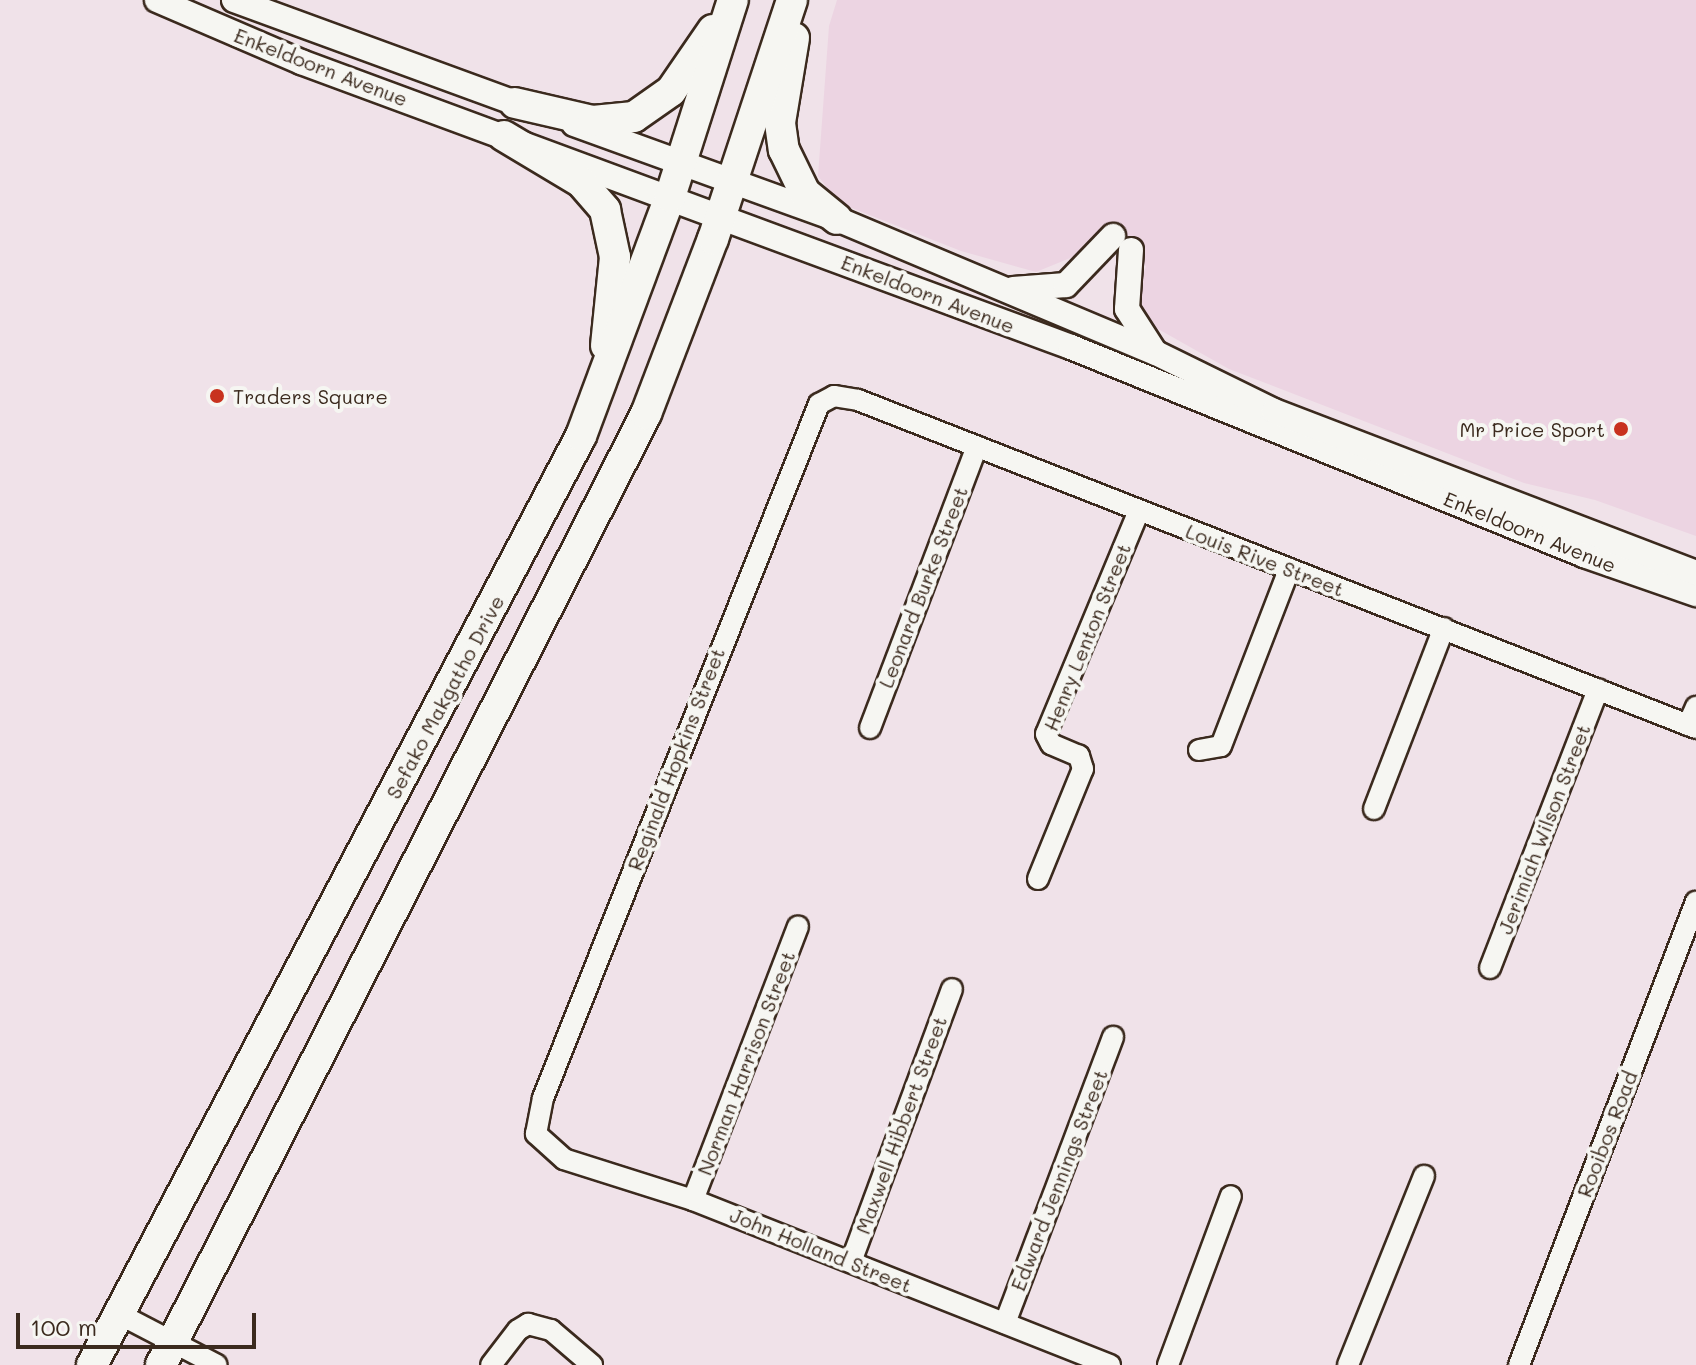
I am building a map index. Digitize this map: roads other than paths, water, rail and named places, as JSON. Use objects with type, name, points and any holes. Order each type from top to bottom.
[{"type":"main road","points":[[515,103],[593,121],[641,114],[676,84],[732,0]]},
{"type":"main road","name":"Sefako Makgatho Drive","points":[[92,1365],[521,556],[603,384],[682,162],[732,0]]},
{"type":"main road","points":[[167,1352],[646,414],[720,216],[794,0]]},
{"type":"main road","points":[[794,0],[780,123],[784,150],[805,193],[837,219]]},
{"type":"main road","points":[[504,136],[581,182],[608,217],[615,257],[603,384]]},
{"type":"street","name":"Enkeldoorn Avenue","points":[[157,0],[301,62],[1092,355],[1584,555],[1696,594]]},
{"type":"street","name":"Enkeldoorn Avenue","points":[[234,0],[837,219],[1156,353],[1363,448],[1696,573]]},
{"type":"street","points":[[995,286],[1039,291],[1066,285],[1122,243],[1127,309],[1156,353]]},
{"type":"street","name":"Louis Rive Street","points":[[834,396],[858,400],[1598,689],[1693,720]]},
{"type":"street","name":"Reginald Hopkins Street","points":[[536,1134],[543,1098],[809,419],[819,404],[834,396]]},
{"type":"street","name":"Leonard Burke Street","points":[[870,728],[977,447]]},
{"type":"street","name":"Henry Lenton Street","points":[[1038,879],[1083,769],[1079,756],[1051,744],[1046,734],[1139,511]]},
{"type":"street","points":[[1667,561],[1696,562]]},
{"type":"street","points":[[1199,750],[1221,746],[1289,570]]},
{"type":"street","points":[[1374,809],[1444,628]]},
{"type":"street","name":"Jerimiah Wilson Street","points":[[1490,968],[1598,689]]},
{"type":"street","name":"Rooibos Road","points":[[1519,1365],[1696,902]]},
{"type":"street","name":"Norman Harrison Street","points":[[693,1200],[798,926]]},
{"type":"street","name":"Maxwell Hibbert Street","points":[[851,1262],[952,989]]},
{"type":"street","name":"Edward Jennings Street","points":[[1005,1323],[1113,1037]]},
{"type":"street","name":"John Holland Street","points":[[536,1134],[540,1143],[564,1159],[693,1200],[1110,1365]]},
{"type":"street","points":[[1348,1365],[1424,1176]]},
{"type":"street","points":[[1168,1365],[1231,1196]]},
{"type":"street","points":[[119,1314],[167,1352],[217,1365]]},
{"type":"street","points":[[491,1365],[528,1324],[551,1330],[592,1365]]},
{"type":"place","name":"Traders Square","points":[[217,396]]},
{"type":"place","name":"Mr Price Sport","points":[[1621,429]]}]
